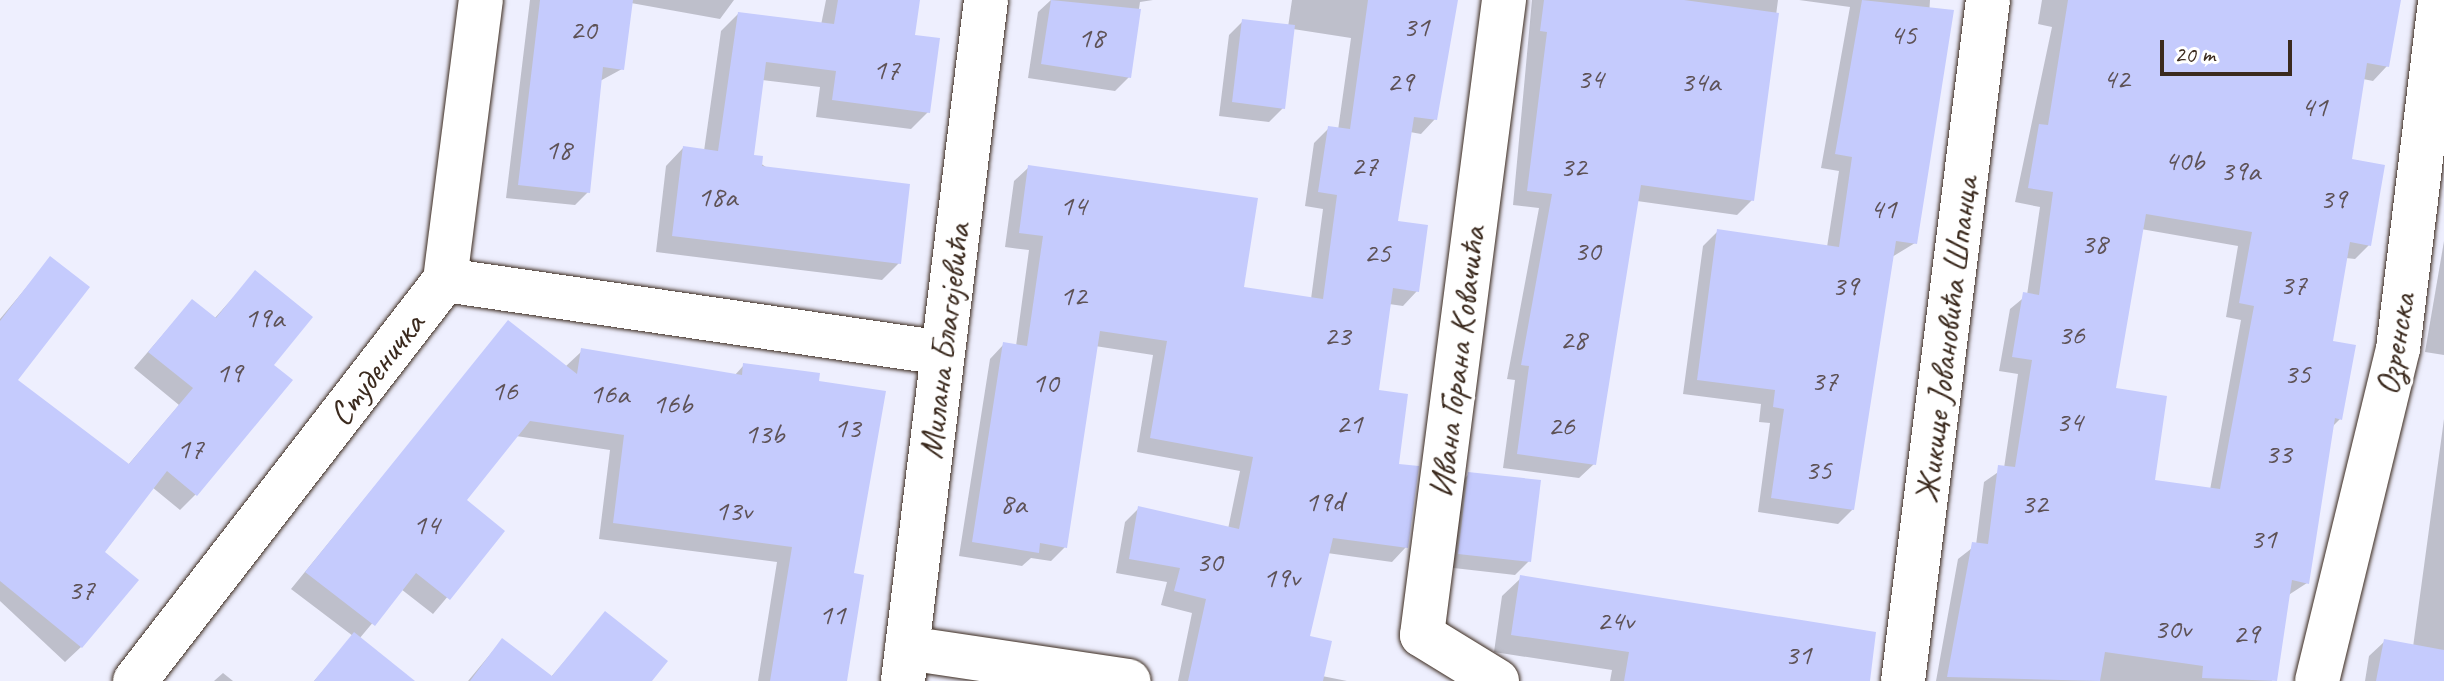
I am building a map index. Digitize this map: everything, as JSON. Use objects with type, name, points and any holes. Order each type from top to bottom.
[{"type":"street","name":"Студеничка","points":[[135,681],[445,280],[481,0]]},
{"type":"street","name":"Милана Благојевића","points":[[905,665],[986,0]]},
{"type":"street","name":"Ивана Горана Ковачића","points":[[1497,681],[1422,635],[1504,0]]},
{"type":"street","name":"Жикице Јовановића Шпанца","points":[[1903,681],[1988,0]]},
{"type":"street","name":"Озренска","points":[[2317,681],[2398,349],[2440,0]]},
{"type":"street","points":[[445,280],[943,353]]},
{"type":"street","points":[[905,665],[1129,681]]},
{"type":"building","points":[[540,0],[633,0],[624,70],[603,67],[590,193],[518,185]]},
{"type":"building","points":[[838,0],[920,0],[915,35],[940,38],[930,113],[832,100],[836,71],[766,62],[754,155],[763,156],[762,166],[910,184],[901,264],[672,236],[683,146],[718,151],[738,12],[834,24]]},
{"type":"building","points":[[1051,0],[1141,9],[1131,78],[1041,64]]},
{"type":"building","points":[[1368,0],[1458,0],[1437,120],[1414,117],[1398,221],[1428,225],[1419,292],[1393,288],[1379,390],[1408,394],[1399,464],[1419,466],[1408,548],[1333,538],[1310,636],[1332,641],[1323,681],[1188,681],[1206,599],[1174,591],[1180,568],[1129,559],[1138,506],[1239,529],[1253,457],[1150,438],[1167,341],[1100,331],[1067,548],[1040,543],[1039,553],[972,542],[1003,342],[1027,346],[1043,236],[1019,233],[1028,165],[1258,198],[1244,287],[1323,299],[1337,195],[1318,192],[1328,126],[1350,129]]},
{"type":"building","points":[[1544,0],[1684,0],[1779,13],[1754,201],[1641,185],[1596,465],[1517,454],[1529,366],[1521,365],[1552,194],[1527,191],[1547,32],[1540,31]]},
{"type":"building","points":[[1862,0],[1954,10],[1917,244],[1896,241],[1854,510],[1771,498],[1784,409],[1773,407],[1775,390],[1697,380],[1717,229],[1839,247],[1852,157],[1835,154]]},
{"type":"building","points":[[2068,0],[2401,0],[2389,67],[2367,63],[2352,159],[2385,165],[2371,246],[2350,242],[2333,341],[2356,345],[2342,420],[2335,418],[2309,584],[2292,580],[2277,681],[2202,678],[2203,666],[2105,652],[2100,681],[1947,677],[1972,542],[1988,544],[1998,465],[2015,467],[2032,360],[2012,357],[2023,292],[2039,295],[2053,192],[2028,188],[2039,124],[2048,125]],"holes":[[[2146,214],[2252,232],[2239,303],[2254,306],[2220,489],[2155,480],[2167,396],[2116,388]]]},
{"type":"building","points":[[1242,19],[1295,25],[1285,109],[1232,102]]},
{"type":"building","points":[[50,256],[90,287],[18,380],[129,464],[193,388],[148,352],[192,299],[216,318],[255,270],[313,317],[274,365],[293,380],[197,496],[167,471],[105,552],[139,580],[82,648],[0,581],[0,321]]},
{"type":"building","points":[[508,320],[577,374],[581,348],[742,375],[743,363],[820,373],[819,381],[886,391],[854,573],[864,575],[847,681],[770,681],[792,547],[613,523],[624,435],[530,421],[467,500],[505,531],[450,600],[416,573],[375,626],[305,572]]},
{"type":"building","points":[[1468,472],[1541,480],[1531,562],[1458,554]]},
{"type":"building","points":[[1520,575],[1876,632],[1870,681],[1624,681],[1629,652],[1511,635]]},
{"type":"building","points":[[605,611],[668,661],[652,681],[470,681],[502,638],[552,676]]},
{"type":"building","points":[[354,632],[415,681],[314,681]]},
{"type":"building","points":[[2384,639],[2444,650],[2444,681],[2376,681]]}]
